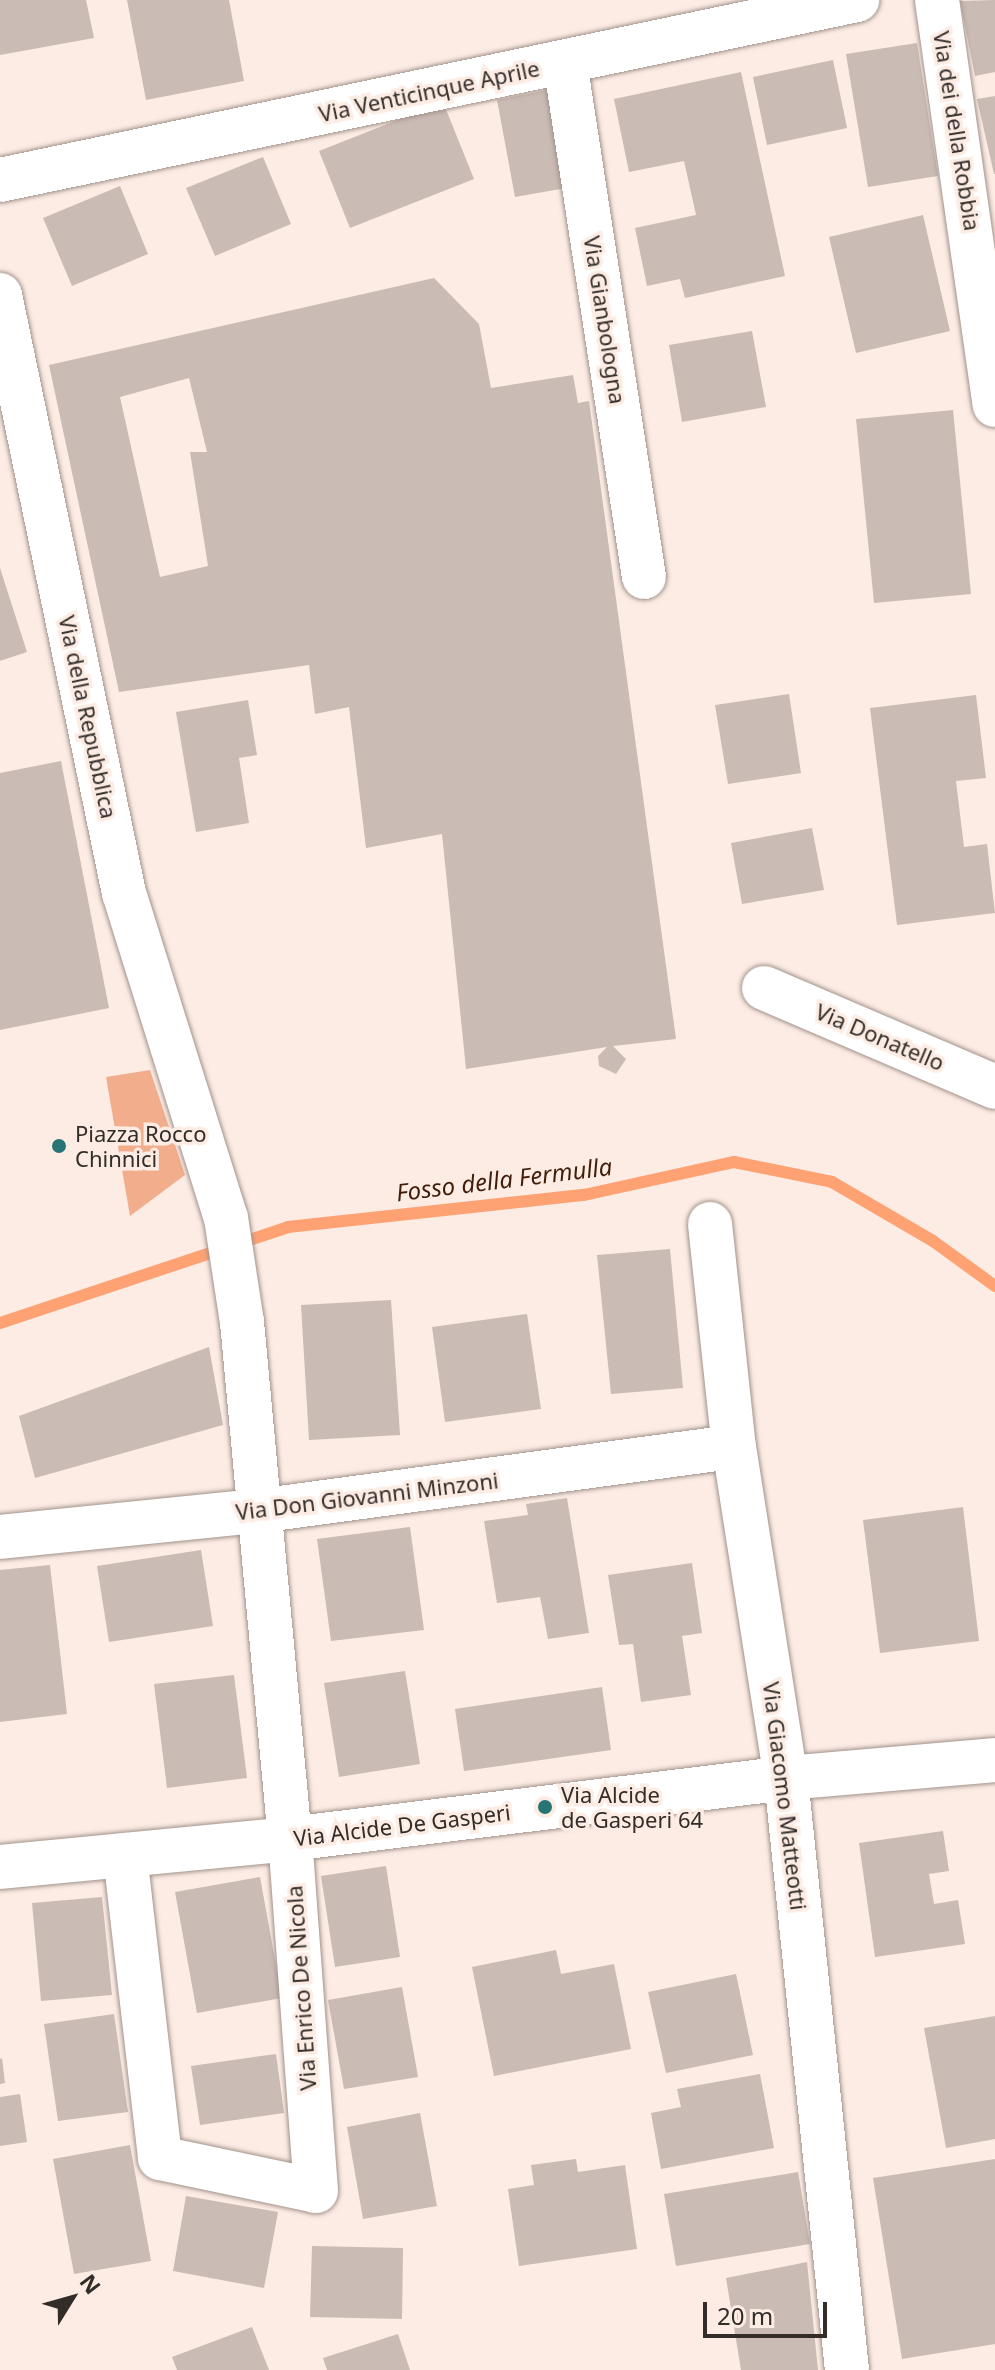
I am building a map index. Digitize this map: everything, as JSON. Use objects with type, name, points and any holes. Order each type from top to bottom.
[{"type":"street","name":"Via Venticinque Aprile","points":[[0,180],[857,0]]},
{"type":"street","name":"Via dei della Robbia","points":[[937,0],[995,405]]},
{"type":"street","name":"Via Gianbologna","points":[[565,62],[644,577]]},
{"type":"street","name":"Via della Repubblica","points":[[0,295],[10,392],[124,893],[167,1044],[226,1218],[242,1322]]},
{"type":"street","name":"Via Donatello","points":[[764,988],[995,1087]]},
{"type":"street","name":"Via Giacomo Matteotti","points":[[710,1224],[734,1447],[786,1778],[847,2370]]},
{"type":"street","name":"Via Enrico De Nicola","points":[[125,1855],[160,2158],[316,2191],[290,1839],[242,1322]]},
{"type":"street","name":"Via Don Giovanni Minzoni","points":[[0,1537],[258,1511],[734,1447]]},
{"type":"street","name":"Via Alcide De Gasperi","points":[[0,1867],[290,1839],[786,1778],[995,1760]]},
{"type":"shaded area","points":[[150,1070],[185,1175],[130,1216],[106,1077]]},
{"type":"building","points":[[0,0],[86,0],[94,38],[0,55]]},
{"type":"building","points":[[127,0],[229,0],[244,81],[146,100]]},
{"type":"building","points":[[995,0],[995,72],[975,76],[960,1]]},
{"type":"building","points":[[917,43],[938,176],[868,187],[846,54]]},
{"type":"building","points":[[833,60],[847,128],[767,145],[753,77]]},
{"type":"building","points":[[741,72],[785,276],[685,298],[680,279],[647,286],[635,228],[696,215],[684,161],[629,172],[614,99]]},
{"type":"building","points":[[547,90],[566,188],[515,197],[497,100]]},
{"type":"building","points":[[995,96],[995,174],[994,174],[977,99]]},
{"type":"building","points":[[443,102],[474,179],[350,228],[319,151]]},
{"type":"building","points":[[263,157],[291,224],[215,256],[186,188]]},
{"type":"building","points":[[120,186],[148,254],[72,286],[43,218]]},
{"type":"building","points":[[923,215],[950,331],[856,353],[829,237]]},
{"type":"building","points":[[434,278],[479,324],[491,388],[573,375],[578,403],[589,401],[676,1039],[613,1046],[626,1059],[616,1074],[599,1066],[598,1056],[607,1047],[466,1069],[442,834],[366,848],[349,707],[315,714],[309,665],[119,692],[49,365]],"holes":[[[189,378],[207,452],[190,452],[208,566],[160,577],[120,397]]]},
{"type":"building","points":[[752,331],[766,407],[682,422],[669,345]]},
{"type":"building","points":[[953,410],[971,594],[874,603],[856,419]]},
{"type":"building","points":[[0,568],[27,652],[0,661]]},
{"type":"building","points":[[789,694],[801,773],[728,784],[715,705]]},
{"type":"building","points":[[976,695],[986,778],[956,781],[964,847],[987,844],[995,913],[897,925],[870,708]]},
{"type":"building","points":[[248,700],[257,755],[239,758],[249,823],[196,832],[176,712]]},
{"type":"building","points":[[61,761],[109,1008],[0,1030],[0,773]]},
{"type":"building","points":[[812,828],[824,890],[742,904],[731,843]]},
{"type":"building","points":[[670,1249],[683,1388],[611,1394],[597,1255]]},
{"type":"building","points":[[391,1300],[400,1435],[309,1440],[301,1305]]},
{"type":"building","points":[[527,1314],[541,1409],[445,1422],[432,1327]]},
{"type":"building","points":[[209,1347],[223,1425],[35,1478],[19,1416]]},
{"type":"building","points":[[567,1498],[589,1633],[548,1639],[540,1597],[497,1603],[484,1521],[528,1515],[526,1504]]},
{"type":"building","points":[[963,1507],[979,1641],[880,1653],[863,1520]]},
{"type":"building","points":[[410,1527],[424,1630],[331,1641],[317,1539]]},
{"type":"building","points":[[201,1550],[213,1626],[109,1642],[97,1566]]},
{"type":"building","points":[[692,1563],[702,1633],[682,1636],[691,1695],[641,1702],[633,1644],[619,1645],[608,1575]]},
{"type":"building","points":[[50,1565],[67,1714],[0,1722],[0,1570]]},
{"type":"building","points":[[405,1671],[420,1764],[339,1777],[324,1683]]},
{"type":"building","points":[[234,1675],[247,1778],[167,1788],[154,1684]]},
{"type":"building","points":[[602,1687],[611,1750],[464,1771],[455,1709]]},
{"type":"building","points":[[943,1831],[949,1871],[929,1874],[934,1904],[958,1900],[965,1944],[875,1957],[859,1843]]},
{"type":"building","points":[[386,1866],[400,1957],[335,1967],[321,1876]]},
{"type":"building","points":[[260,1877],[282,1998],[197,2013],[175,1892]]},
{"type":"building","points":[[102,1897],[112,1995],[41,2001],[32,1903]]},
{"type":"building","points":[[556,1950],[561,1974],[614,1964],[631,2049],[494,2076],[472,1967]]},
{"type":"building","points":[[736,1974],[753,2055],[666,2073],[648,1992]]},
{"type":"building","points":[[402,1987],[418,2077],[344,2089],[328,2000]]},
{"type":"building","points":[[114,2014],[128,2112],[58,2121],[44,2024]]},
{"type":"building","points":[[995,2016],[995,2139],[946,2148],[924,2028]]},
{"type":"building","points":[[276,2054],[284,2113],[200,2125],[191,2066]]},
{"type":"building","points":[[0,2059],[5,2083],[0,2084]]},
{"type":"building","points":[[760,2074],[774,2148],[661,2169],[651,2113],[681,2107],[677,2089]]},
{"type":"building","points":[[20,2094],[27,2142],[0,2146],[0,2097]]},
{"type":"building","points":[[420,2113],[437,2206],[363,2219],[347,2127]]},
{"type":"building","points":[[130,2145],[151,2261],[74,2274],[53,2159]]},
{"type":"building","points":[[576,2159],[578,2172],[625,2165],[637,2249],[519,2266],[508,2189],[534,2185],[531,2165]]},
{"type":"building","points":[[995,2159],[995,2344],[902,2359],[873,2178]]},
{"type":"building","points":[[798,2172],[810,2244],[676,2266],[664,2194]]},
{"type":"building","points":[[186,2196],[278,2212],[264,2288],[173,2271]]},
{"type":"building","points":[[312,2246],[403,2248],[402,2319],[310,2317]]},
{"type":"building","points":[[807,2262],[818,2370],[741,2370],[726,2278]]},
{"type":"building","points":[[252,2327],[269,2370],[177,2370],[172,2357]]},
{"type":"building","points":[[398,2334],[410,2370],[327,2370],[323,2358]]},
{"type":"waterway","name":"Fosso della Fermulla","points":[[0,1323],[288,1227],[584,1195],[734,1162],[832,1182],[933,1241],[995,1286]]},
{"type":"place","name":"Piazza Rocco Chinnici","points":[[59,1146]]},
{"type":"place","name":"Via Alcide de Gasperi 64","points":[[545,1807]]}]
